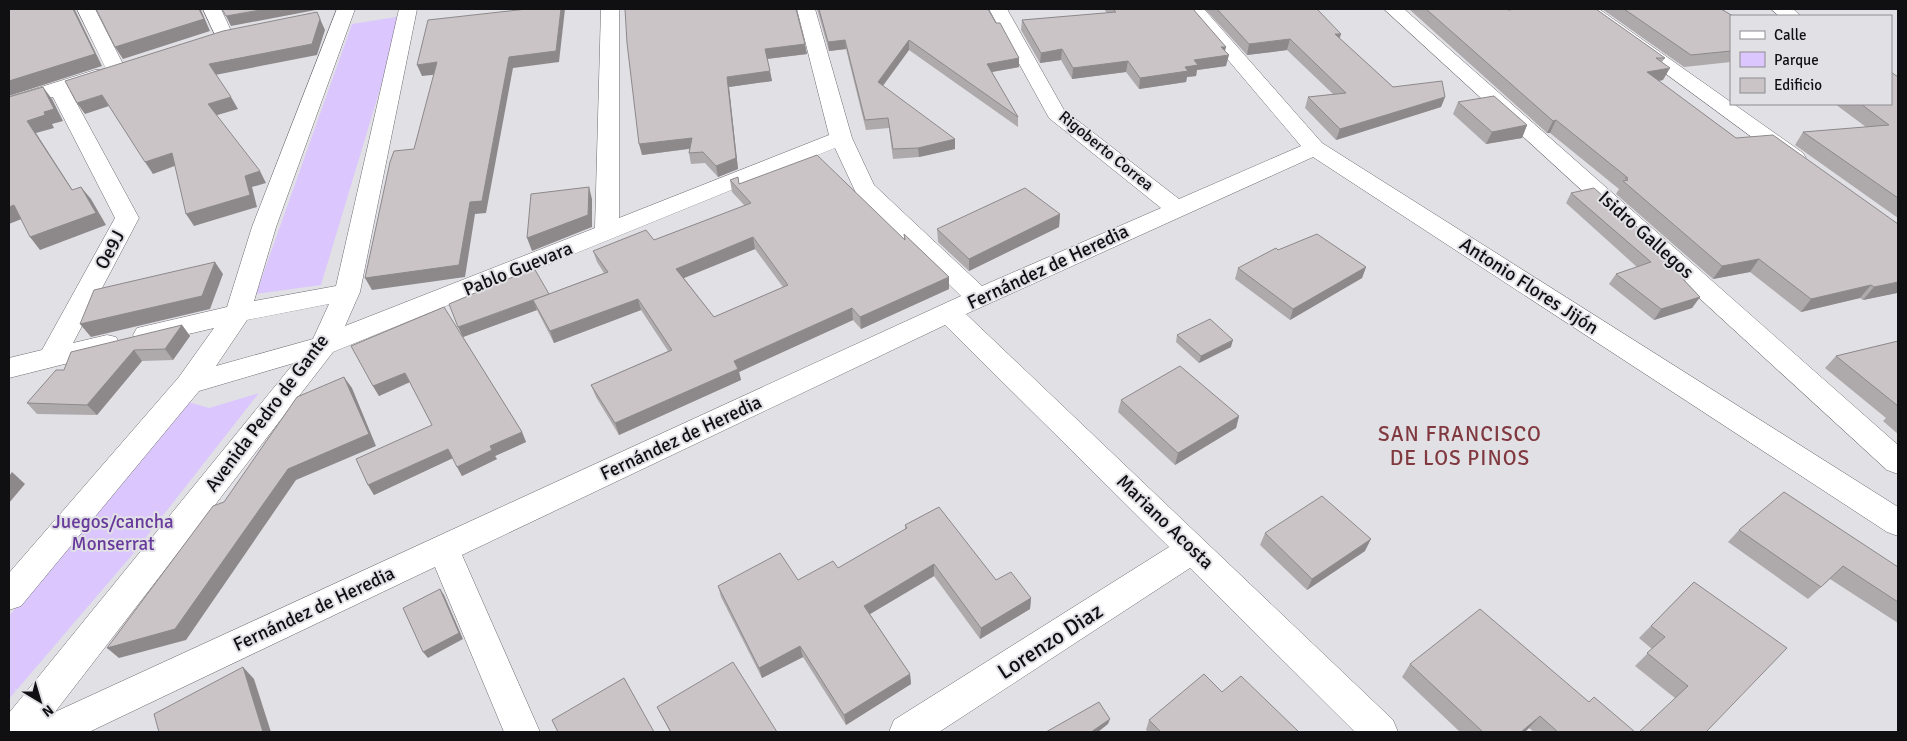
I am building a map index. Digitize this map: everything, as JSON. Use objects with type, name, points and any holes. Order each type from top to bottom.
[{"type":"street","points":[[9,104],[125,67],[86,9]]},
{"type":"street","points":[[212,9],[225,36]]},
{"type":"street","name":"Avenida Pedro de Gante","points":[[16,732],[324,345],[347,292],[408,9]]},
{"type":"street","points":[[606,233],[610,9]]},
{"type":"street","points":[[806,9],[841,138],[864,188],[979,298]]},
{"type":"street","name":"Rigoberto Correa","points":[[998,9],[1056,114],[1177,209]]},
{"type":"street","name":"Antonio Flores Jijón","points":[[1194,9],[1314,148],[1898,523]]},
{"type":"street","name":"Isidro Gallegos","points":[[1393,9],[1898,462]]},
{"type":"street","points":[[1587,9],[1810,169]]},
{"type":"street","points":[[9,596],[189,384],[238,312],[264,228],[344,11]]},
{"type":"street","name":"Oe9J","points":[[52,357],[127,218],[59,88]]},
{"type":"street","name":"Pablo Guevara","points":[[189,384],[324,345],[841,138]]},
{"type":"street","name":"Fernández de Heredia","points":[[50,732],[979,298],[1314,148]]},
{"type":"street","points":[[9,368],[238,312],[347,292]]},
{"type":"street","name":"Mariano Acosta","points":[[949,313],[1380,732]]},
{"type":"street","points":[[443,548],[522,732]]},
{"type":"street","name":"Lorenzo Diaz","points":[[907,732],[1193,549]]},
{"type":"green space","points":[[402,16],[321,285],[256,294],[352,24]]},
{"type":"green space","name":"Juegos/cancha Monserrat","points":[[259,393],[132,555],[9,699],[9,616],[185,401],[209,408]]},
{"type":"building","points":[[9,9],[73,9],[95,54],[9,81]]},
{"type":"building","points":[[96,9],[199,9],[204,19],[115,47]]},
{"type":"building","points":[[222,9],[266,9],[226,16]]},
{"type":"building","points":[[527,9],[561,9],[556,51],[509,57],[482,201],[470,202],[459,265],[365,278],[390,162],[394,151],[414,149],[437,62],[417,65],[428,20]]},
{"type":"building","points":[[625,9],[796,9],[805,44],[765,49],[770,71],[727,77],[736,158],[716,166],[703,152],[689,153],[692,138],[639,144],[627,43]]},
{"type":"building","points":[[819,9],[988,9],[996,23],[1000,23],[1019,58],[987,64],[1018,117],[909,40],[878,82],[955,139],[918,148],[893,149],[888,118],[865,120],[845,40],[828,42]]},
{"type":"building","points":[[1113,9],[1193,9],[1226,47],[1221,47],[1229,55],[1194,60],[1198,65],[1185,67],[1188,71],[1140,78],[1128,61],[1073,68],[1062,49],[1041,53],[1022,20],[1116,12]]},
{"type":"building","points":[[1217,9],[1317,9],[1341,34],[1335,34],[1393,87],[1442,81],[1445,97],[1340,129],[1308,97],[1346,93],[1290,39],[1249,44]]},
{"type":"building","points":[[1426,9],[1596,9],[1665,58],[1656,58],[1670,68],[1647,72],[1736,138],[1773,135],[1898,224],[1898,282],[1874,287],[1871,285],[1811,299],[1759,259],[1722,266],[1623,181],[1628,180],[1625,178],[1628,178],[1556,120],[1553,121]]},
{"type":"building","points":[[1624,9],[1721,9],[1731,15],[1730,51],[1691,55]]},
{"type":"building","points":[[317,12],[320,19],[312,44],[209,64],[231,97],[208,104],[260,171],[245,176],[250,195],[186,214],[172,153],[145,162],[102,95],[77,103],[65,81],[223,31]]},
{"type":"building","points":[[1892,73],[1898,77],[1898,198],[1803,132],[1889,125],[1862,105],[1892,105]]},
{"type":"building","points":[[43,87],[54,109],[44,112],[45,115],[27,121],[72,190],[81,187],[96,213],[30,237],[14,205],[9,207],[9,97]]},
{"type":"building","points":[[1494,96],[1527,125],[1492,132],[1458,102]]},
{"type":"building","points":[[817,155],[905,240],[904,234],[949,277],[860,317],[852,308],[734,361],[738,369],[615,423],[591,385],[672,350],[638,299],[550,331],[533,300],[608,272],[593,251],[646,230],[654,240],[751,203],[730,180],[738,177],[739,184]],"holes":[[[753,237],[788,285],[714,317],[676,269]]]},
{"type":"building","points":[[589,187],[588,215],[527,238],[531,194]]},
{"type":"building","points":[[1025,188],[1060,214],[969,259],[937,229]]},
{"type":"building","points":[[1594,188],[1689,274],[1680,276],[1700,297],[1661,309],[1616,274],[1651,262],[1571,193]]},
{"type":"building","points":[[1317,234],[1366,267],[1293,309],[1238,268],[1276,248],[1278,250]]},
{"type":"building","points":[[215,262],[202,296],[80,324],[94,290]]},
{"type":"building","points":[[534,268],[549,294],[458,327],[449,304]]},
{"type":"building","points":[[444,307],[522,432],[490,446],[492,450],[457,467],[448,449],[368,485],[356,459],[432,425],[405,373],[373,386],[351,346]]},
{"type":"building","points":[[1210,319],[1233,340],[1201,356],[1177,335]]},
{"type":"building","points":[[182,325],[165,349],[134,350],[87,405],[27,403],[56,370],[64,370],[71,352]]},
{"type":"building","points":[[1898,341],[1898,406],[1836,356]]},
{"type":"building","points":[[1180,366],[1239,416],[1178,453],[1121,400]]},
{"type":"building","points":[[344,377],[369,434],[288,469],[175,629],[107,648],[213,506],[224,502],[297,397]]},
{"type":"building","points":[[1784,492],[1898,567],[1898,602],[1843,566],[1821,587],[1739,530]]},
{"type":"building","points":[[1322,496],[1371,539],[1312,579],[1265,533]]},
{"type":"building","points":[[939,507],[996,580],[1011,572],[1031,598],[981,628],[934,564],[864,606],[910,674],[844,715],[800,646],[759,668],[718,586],[780,553],[798,580],[833,561],[838,568],[907,528],[905,525]]},
{"type":"building","points":[[1694,582],[1787,648],[1706,732],[1639,732],[1688,686],[1647,653],[1665,637],[1651,626]]},
{"type":"building","points":[[440,589],[459,633],[423,652],[403,608]]},
{"type":"building","points":[[1480,609],[1589,702],[1594,697],[1635,732],[1558,732],[1540,716],[1521,732],[1483,732],[1410,664]]},
{"type":"building","points":[[733,662],[777,732],[671,732],[657,707]]},
{"type":"building","points":[[243,667],[263,732],[159,732],[154,714]]},
{"type":"building","points":[[1204,674],[1222,692],[1241,676],[1299,732],[1161,732],[1149,720]]},
{"type":"building","points":[[624,678],[654,732],[558,732],[552,720]]},
{"type":"building","points":[[1099,702],[1110,719],[1091,732],[1046,732]]},
{"type":"district","name":"SAN FRANCISCO DE LOS PINOS","points":[[1460,446]]}]
